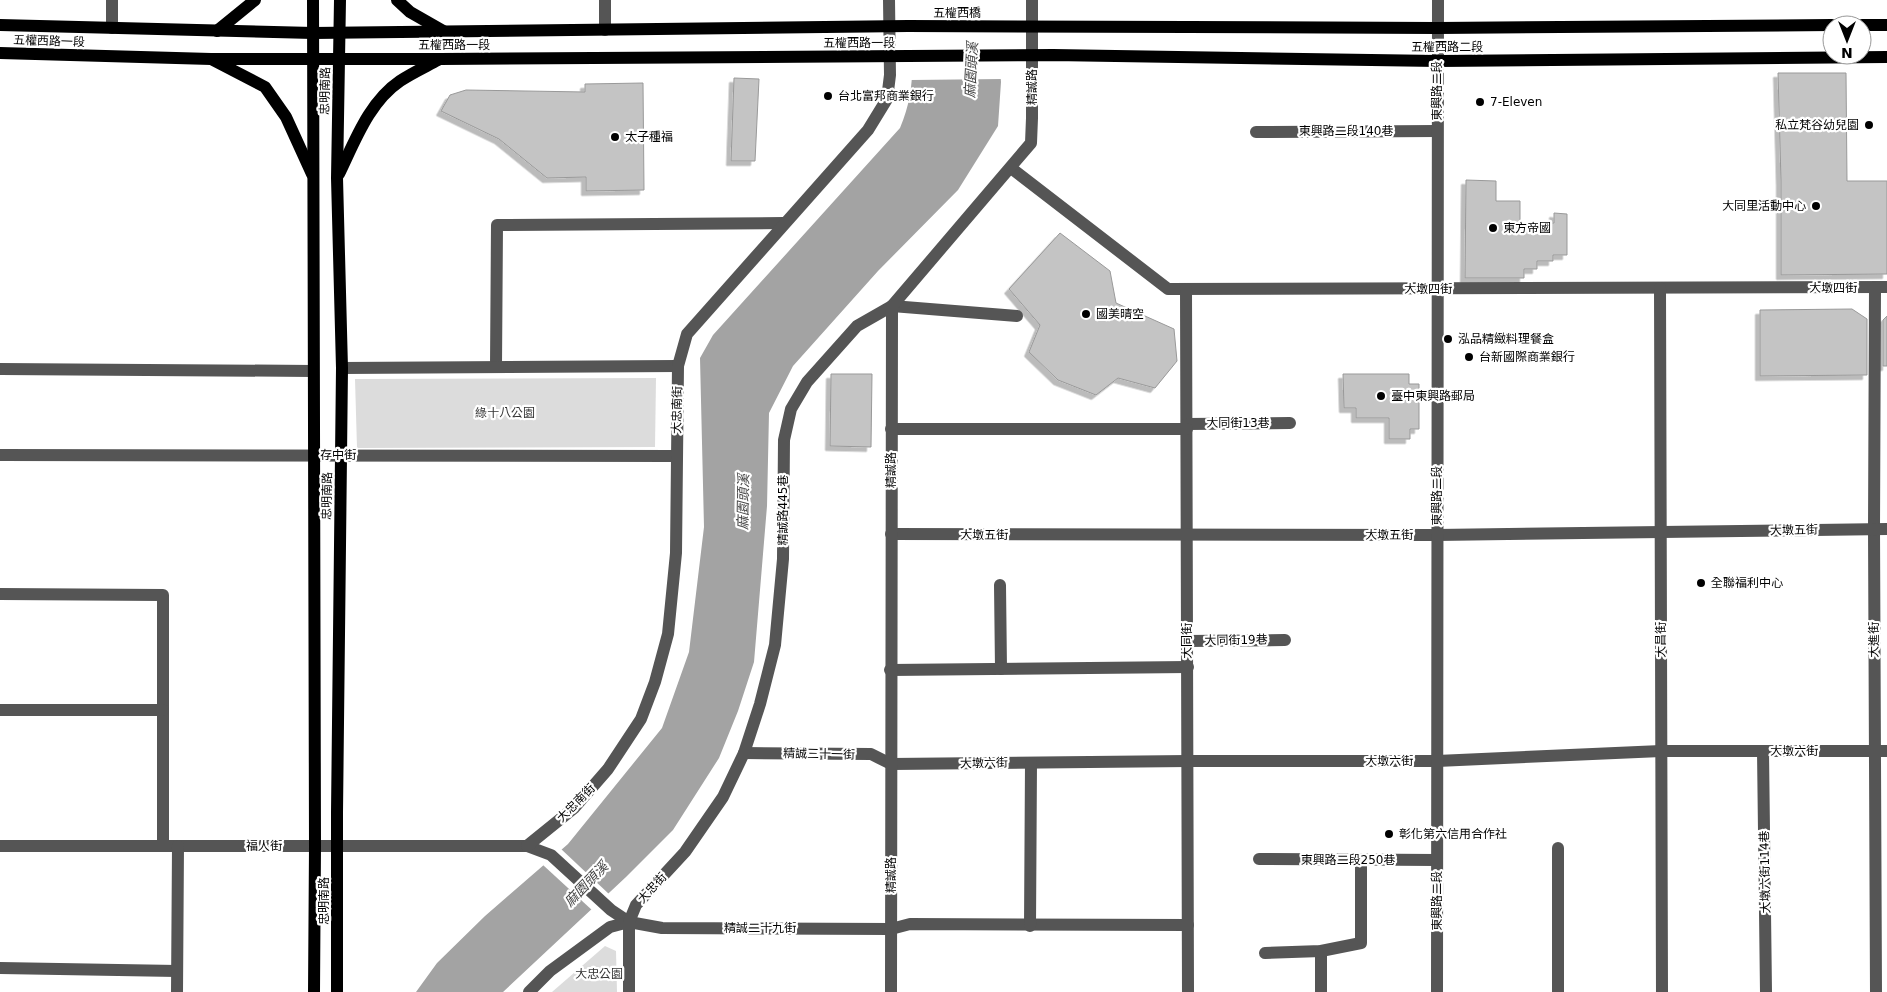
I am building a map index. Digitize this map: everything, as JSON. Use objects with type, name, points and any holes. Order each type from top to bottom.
[{"type":"main road","points":[[217,31],[255,0]]},
{"type":"main road","name":"忠明南路","points":[[313,0],[315,179],[313,371],[315,454],[314,992]]},
{"type":"main road","name":"忠明南路","points":[[337,992],[342,368],[337,178],[340,0]]},
{"type":"main road","points":[[397,0],[410,12],[445,32]]},
{"type":"main road","name":"五權西路一段","points":[[0,25],[313,33],[908,26]]},
{"type":"main road","name":"五權西路二段","points":[[1007,26],[1438,28],[1822,25]]},
{"type":"main road","points":[[1872,25],[1887,25]]},
{"type":"main road","name":"五權西橋","points":[[908,26],[1007,26]]},
{"type":"main road","name":"五權西路一段","points":[[0,53],[211,59],[908,57]]},
{"type":"main road","name":"五權西路二段","points":[[908,57],[1032,56],[1438,61],[1887,57]]},
{"type":"main road","points":[[211,59],[265,87],[286,117],[315,179]]},
{"type":"main road","points":[[337,178],[360,130],[377,103],[399,81],[440,59]]},
{"type":"street","points":[[112,0],[112,28]]},
{"type":"street","points":[[605,0],[605,30]]},
{"type":"street","name":"大忠南街","points":[[527,846],[579,802],[608,769],[641,720],[655,682],[668,634],[676,553],[678,366],[687,334],[868,130],[887,99],[890,56],[889,0]]},
{"type":"street","name":"精誠路","points":[[891,992],[892,306],[1031,143],[1032,0]]},
{"type":"street","name":"東興路二段","points":[[1437,992],[1438,0]]},
{"type":"street","name":"東興路二段140巷","points":[[1256,132],[1437,131]]},
{"type":"street","name":"大墩四街","points":[[1011,168],[1168,290],[1881,287]]},
{"type":"street","points":[[496,366],[497,225],[784,223]]},
{"type":"street","name":"大進街","points":[[1876,992],[1881,885],[1881,642],[1874,529],[1881,405],[1881,287]]},
{"type":"street","name":"大昌街","points":[[1660,288],[1662,992]]},
{"type":"street","name":"大同街","points":[[1186,289],[1188,992]]},
{"type":"street","points":[[892,306],[1017,316]]},
{"type":"street","name":"精誠路445巷","points":[[744,753],[760,704],[775,645],[783,559],[784,440],[791,409],[807,382],[857,326],[892,306]]},
{"type":"street","points":[[342,368],[678,366]]},
{"type":"street","points":[[0,369],[313,371]]},
{"type":"street","name":"大同街13巷","points":[[891,430],[1290,423]]},
{"type":"street","name":"存中街","points":[[0,455],[676,456]]},
{"type":"street","name":"大墩五街","points":[[891,534],[1437,535],[1887,529]]},
{"type":"street","points":[[1000,585],[1001,669]]},
{"type":"street","points":[[0,594],[163,595],[163,846]]},
{"type":"street","name":"大同街19巷","points":[[1187,641],[1285,640]]},
{"type":"street","points":[[890,670],[1188,667]]},
{"type":"street","points":[[0,710],[164,710]]},
{"type":"street","name":"大墩六街","points":[[891,764],[1437,761],[1662,751],[1881,751]]},
{"type":"street","name":"大墩六街114巷","points":[[1763,751],[1766,992]]},
{"type":"street","name":"精誠三十一街","points":[[744,753],[871,754],[891,764]]},
{"type":"street","name":"大忠街","points":[[629,922],[636,905],[685,852],[723,797],[744,753]]},
{"type":"street","points":[[1030,926],[1031,763]]},
{"type":"street","name":"福人街","points":[[0,846],[527,846]]},
{"type":"street","points":[[177,992],[178,846]]},
{"type":"street","points":[[527,846],[551,855],[611,910],[629,922]]},
{"type":"street","points":[[1558,848],[1558,992]]},
{"type":"street","name":"東興路二段250巷","points":[[1259,859],[1437,860]]},
{"type":"street","points":[[1265,953],[1321,951],[1361,943],[1361,860]]},
{"type":"street","points":[[529,992],[550,971],[610,927],[629,922]]},
{"type":"street","points":[[629,922],[629,992]]},
{"type":"street","name":"精誠二十九街","points":[[629,922],[662,928],[891,929],[910,924],[1030,926],[1188,925]]},
{"type":"street","points":[[1321,951],[1321,992]]},
{"type":"street","points":[[0,968],[177,971]]},
{"type":"green space","name":"綠十八公園","points":[[656,378],[655,447],[357,448],[355,379]]},
{"type":"green space","name":"大忠公園","points":[[605,946],[616,951],[617,992],[552,992]]},
{"type":"water","name":"麻園頭溪","points":[[997,32],[1001,82],[998,126],[958,190],[878,271],[793,366],[769,413],[767,506],[754,662],[738,711],[719,758],[673,830],[626,877],[503,992],[416,992],[437,963],[485,916],[568,844],[662,728],[689,652],[704,527],[700,358],[713,335],[900,128],[907,109],[910,91],[912,53]]},
{"type":"pier","points":[[910,0],[998,0],[1003,79],[911,80]]},
{"type":"pier","points":[[560,848],[610,895],[593,911],[543,865]]},
{"type":"building","points":[[1778,73],[1846,73],[1847,181],[1887,181],[1887,274],[1781,275]]},
{"type":"building","points":[[734,78],[759,79],[755,161],[731,161]]},
{"type":"building","points":[[643,83],[644,190],[586,191],[586,177],[547,178],[499,139],[441,111],[450,95],[466,90],[585,92],[585,84]]},
{"type":"building","name":"東方帝國","points":[[1466,180],[1496,181],[1496,201],[1520,201],[1520,223],[1554,223],[1554,213],[1567,214],[1567,255],[1553,255],[1553,261],[1537,261],[1537,269],[1524,269],[1524,278],[1465,278]]},
{"type":"building","name":"國美晴空","points":[[1060,233],[1110,271],[1116,303],[1174,329],[1177,361],[1155,388],[1118,378],[1096,395],[1058,380],[1029,352],[1040,325],[1009,289]]},
{"type":"building","points":[[1852,309],[1867,319],[1867,375],[1760,376],[1760,310]]},
{"type":"building","points":[[1887,316],[1887,366],[1883,366],[1883,320]]},
{"type":"building","points":[[831,374],[872,374],[871,447],[830,446]]},
{"type":"building","name":"臺中東興路郵局","points":[[1343,374],[1409,374],[1409,384],[1419,384],[1419,429],[1410,429],[1410,439],[1389,439],[1389,418],[1356,418],[1356,408],[1344,408]]},
{"type":"place","name":"台北富邦商業銀行","points":[[828,96]]},
{"type":"place","name":"7-Eleven","points":[[1480,102]]},
{"type":"place","name":"私立梵谷幼兒園","points":[[1869,125]]},
{"type":"place","name":"太子種福","points":[[615,137]]},
{"type":"place","name":"大同里活動中心","points":[[1816,206]]},
{"type":"place","name":"東方帝國","points":[[1493,228]]},
{"type":"place","name":"國美晴空","points":[[1086,314]]},
{"type":"place","name":"泓品精緻料理餐盒","points":[[1448,339]]},
{"type":"place","name":"台新國際商業銀行","points":[[1469,357]]},
{"type":"place","name":"臺中東興路郵局","points":[[1381,396]]},
{"type":"place","name":"全聯福利中心","points":[[1701,583]]},
{"type":"place","name":"彰化第六信用合作社","points":[[1389,834]]}]
